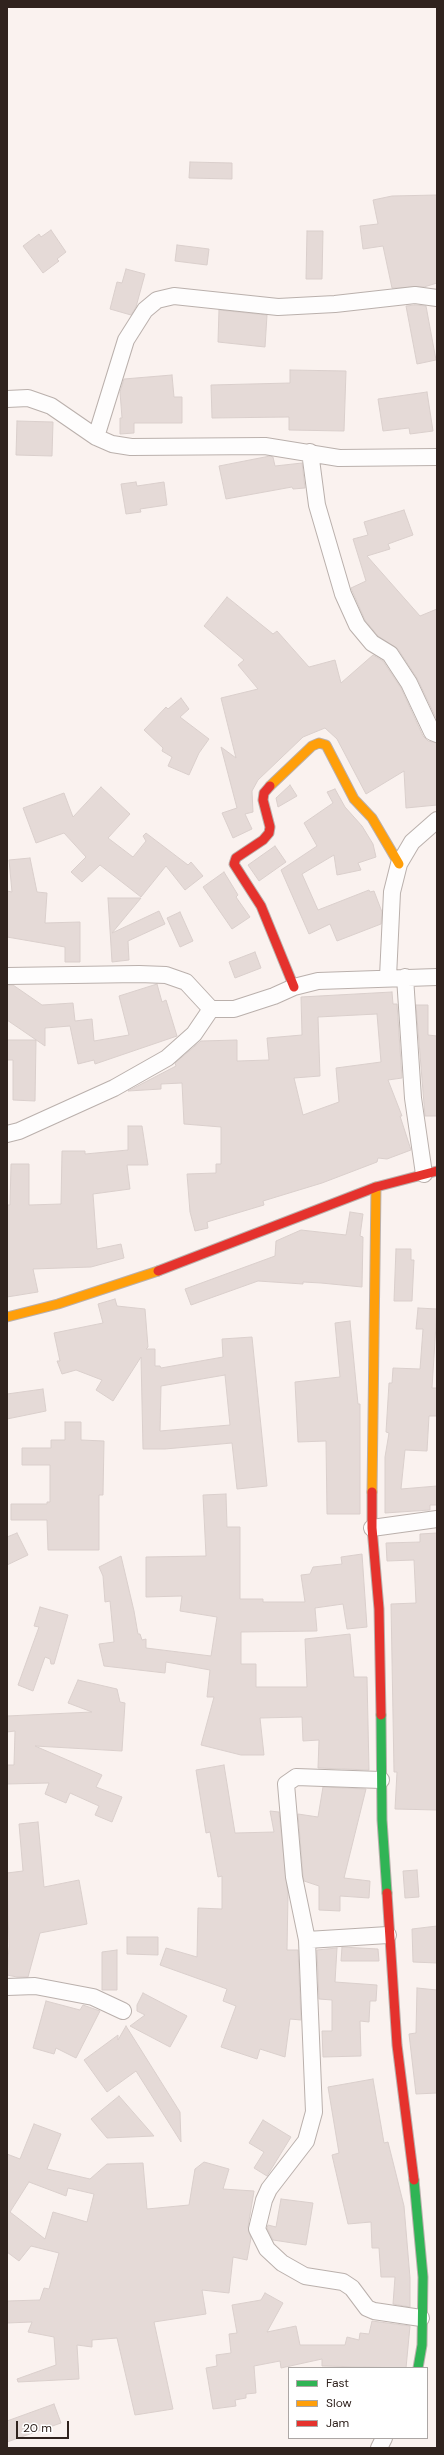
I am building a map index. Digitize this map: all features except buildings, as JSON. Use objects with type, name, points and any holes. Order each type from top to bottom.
[{"type":"street","points":[[96,437],[126,340],[145,310],[157,300],[174,296],[278,307],[335,304],[415,295],[437,298]]},
{"type":"street","points":[[7,399],[28,398],[51,406],[96,437],[112,444],[131,446],[265,446],[310,452],[339,458],[437,457]]},
{"type":"street","points":[[310,452],[317,505],[343,594],[357,625],[372,643],[390,654],[409,683],[432,732],[437,734]]},
{"type":"street","points":[[294,987],[261,906],[236,870],[234,864],[236,858],[263,840],[269,833],[270,827],[263,800],[268,788],[293,766],[312,746],[319,743],[326,745],[354,799],[372,818],[399,864]]},
{"type":"street","points":[[388,977],[392,892],[399,864],[412,842],[437,820]]},
{"type":"street","points":[[7,976],[166,975],[186,982],[210,1009],[234,1009],[274,996],[294,987],[318,981],[388,977],[437,977]]},
{"type":"street","points":[[7,1318],[58,1304],[178,1265],[376,1187],[430,1173],[413,1098],[406,977]]},
{"type":"street","points":[[7,1134],[19,1131],[114,1088],[167,1058],[194,1034],[210,1009]]},
{"type":"street","points":[[376,1187],[372,1528],[379,1610],[382,1780],[388,1935],[397,2045],[409,2132],[423,2277],[421,2318],[422,2345],[418,2367]]},
{"type":"street","points":[[372,1528],[437,1519]]},
{"type":"street","points":[[382,1780],[296,1778],[286,1784],[294,1877],[306,1940],[314,2095],[311,2127],[306,2141],[266,2194],[257,2229],[258,2234],[267,2249],[282,2262],[305,2276],[343,2282],[352,2288],[366,2308],[374,2311],[421,2318]]},
{"type":"street","points":[[306,1940],[388,1935]]},
{"type":"street","points":[[7,1987],[36,1986],[93,1997],[123,2011]]},
{"type":"street","points":[[378,2448],[383,2439]]},
{"type":"traffic: fast","points":[[381,1715],[382,1820],[387,1893]]},
{"type":"traffic: fast","points":[[414,2180],[423,2277],[422,2345],[418,2367]]},
{"type":"traffic: slow","points":[[270,786],[312,746],[319,743],[326,745],[354,799],[372,818],[399,864]]},
{"type":"traffic: slow","points":[[372,1492],[376,1187]]},
{"type":"traffic: slow","points":[[7,1317],[58,1304],[158,1271]]},
{"type":"traffic: jam","points":[[270,786],[264,793],[263,800],[270,827],[269,833],[263,840],[236,858],[234,864],[261,906],[294,987]]},
{"type":"traffic: jam","points":[[158,1271],[376,1187],[437,1171]]},
{"type":"traffic: jam","points":[[372,1492],[372,1528],[379,1609],[381,1715]]},
{"type":"traffic: jam","points":[[387,1893],[397,2045],[414,2180]]}]
